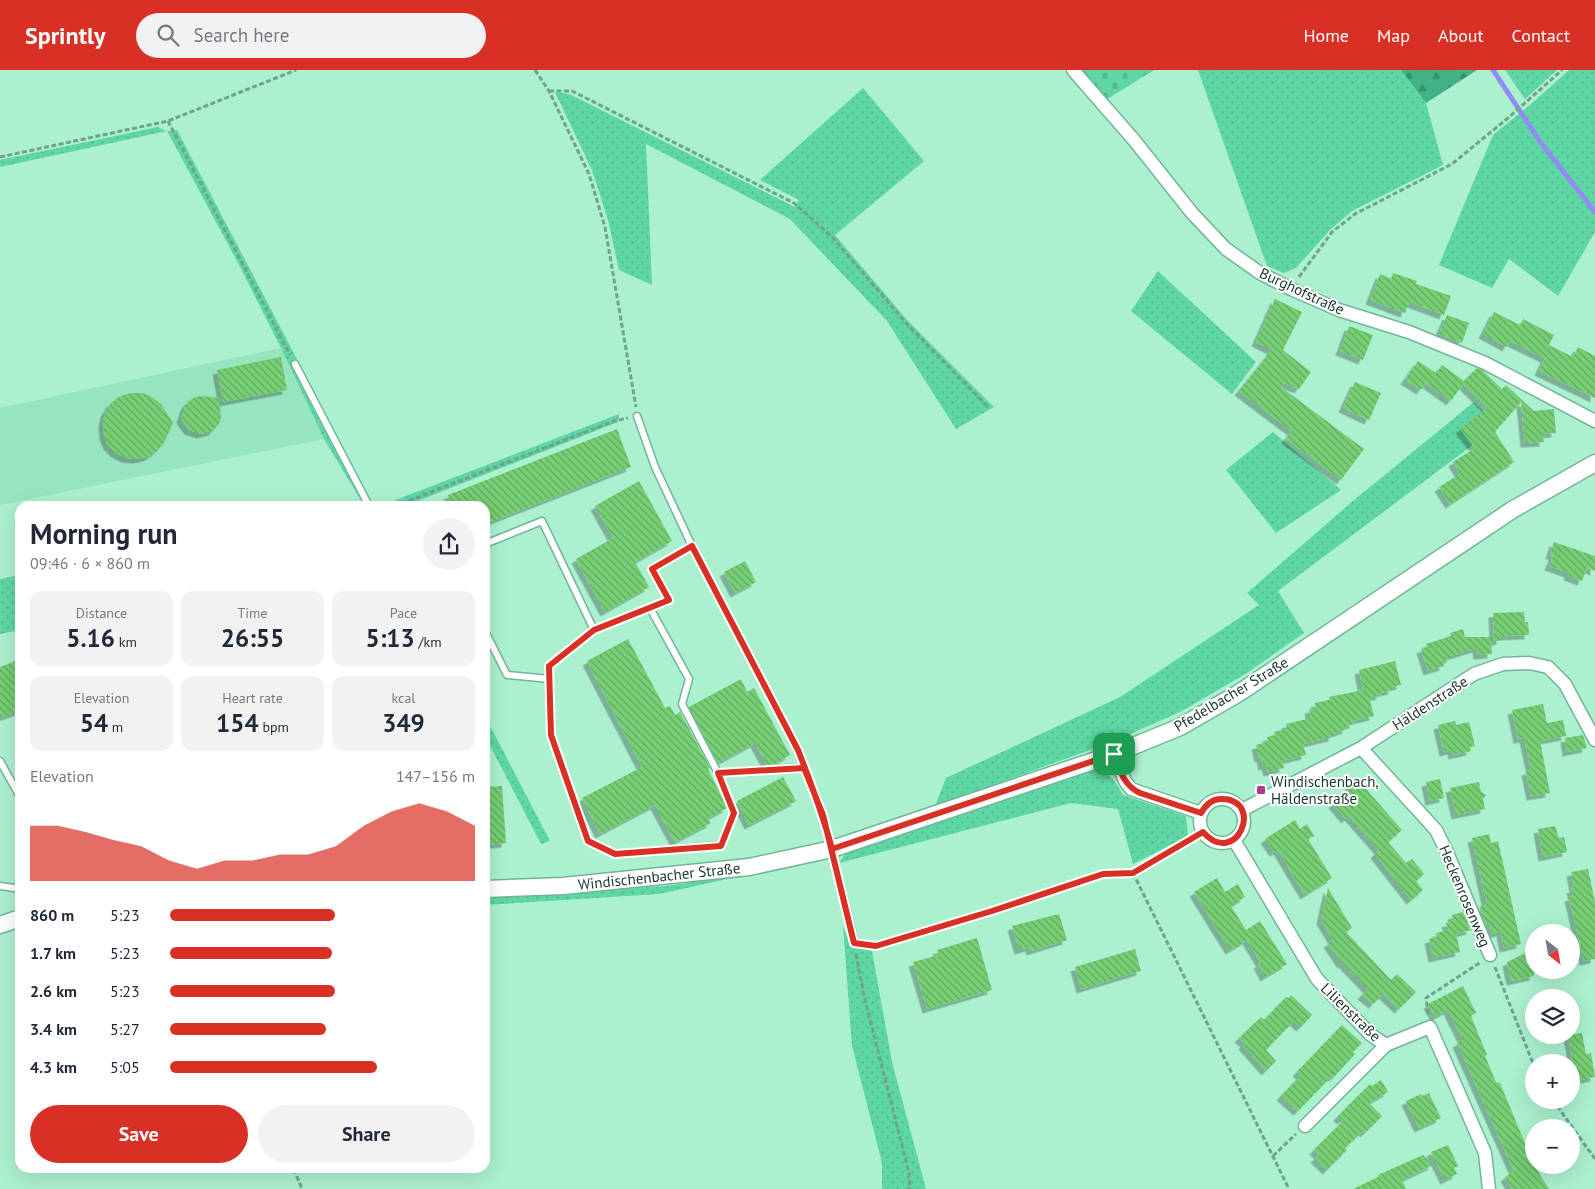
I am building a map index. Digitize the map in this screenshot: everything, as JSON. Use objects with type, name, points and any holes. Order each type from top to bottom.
[{"type":"street","name":"Burghofstraße","points":[[1074,70],[1134,140],[1192,213],[1226,249],[1260,273],[1339,310],[1408,332],[1485,363],[1595,421]]},
{"type":"street","name":"Pfedelbacher Straße","points":[[832,849],[1114,754],[1180,727],[1239,693],[1512,510],[1595,463]]},
{"type":"street","name":"Häldenstraße","points":[[1242,810],[1361,748],[1474,674],[1503,664],[1529,663],[1548,668],[1565,684],[1595,740]]},
{"type":"street","name":"Heckenrosenweg","points":[[1361,748],[1436,830],[1490,956]]},
{"type":"street","points":[[1114,754],[1125,781],[1131,789],[1201,813]]},
{"type":"street","points":[[1221,798],[1229,800],[1236,803],[1242,810],[1244,826],[1234,840],[1226,843],[1209,839],[1200,826],[1201,813],[1213,801],[1221,798]]},
{"type":"street","name":"Lilienstraße","points":[[1234,840],[1317,979],[1371,1035],[1386,1045],[1430,1027]]},
{"type":"street","name":"Windischenbacher Straße","points":[[490,889],[562,886],[749,867],[832,849]]},
{"type":"street","points":[[0,925],[15,920]]},
{"type":"street","points":[[1430,1027],[1485,1153],[1489,1189]]},
{"type":"street","points":[[1305,1126],[1386,1045]]},
{"type":"lane","points":[[295,364],[366,501]]},
{"type":"lane","points":[[637,416],[654,466],[692,546],[798,750],[823,815],[854,943],[876,946],[992,911]]},
{"type":"lane","points":[[490,542],[542,521],[594,630]]},
{"type":"lane","points":[[650,608],[689,678],[682,704],[718,773],[734,813],[721,846],[615,854],[588,841],[551,735],[549,666],[594,630],[669,600],[652,569],[692,546]]},
{"type":"lane","points":[[490,640],[507,675],[550,679]]},
{"type":"lane","points":[[0,761],[15,788]]},
{"type":"lane","points":[[718,773],[804,768]]},
{"type":"lane","points":[[0,886],[15,888]]},
{"type":"path","points":[[0,157],[168,120],[296,70]]},
{"type":"path","points":[[408,501],[614,420],[637,416],[605,227],[589,174],[549,91],[535,70]]},
{"type":"path","points":[[1291,289],[1332,232],[1355,214],[1452,164],[1562,70]]},
{"type":"path","points":[[549,91],[572,91],[794,203],[832,237],[906,323],[988,407]]},
{"type":"path","points":[[168,120],[295,364]]},
{"type":"path","points":[[992,911],[1103,874],[1133,873],[1203,832]]},
{"type":"path","points":[[1133,873],[1289,1189]]},
{"type":"path","points":[[854,943],[864,996],[909,1173],[910,1189]]},
{"type":"path","points":[[1430,1027],[1426,998],[1490,956]]},
{"type":"path","name":"Heckenrosenweg","points":[[1490,956],[1529,1054]]},
{"type":"path","points":[[1559,1109],[1595,1159]]},
{"type":"path","points":[[1273,1156],[1305,1126]]},
{"type":"path","points":[[296,1173],[302,1189]]},
{"type":"shaded area","points":[[281,348],[324,439],[0,505],[0,408]]},
{"type":"green space","points":[[1079,70],[1154,70],[1106,100]]},
{"type":"green space","points":[[1198,70],[1401,70],[1426,103],[1443,165],[1352,211],[1330,230],[1296,268],[1284,273],[1267,266]]},
{"type":"green space","points":[[1401,70],[1477,70],[1426,103]]},
{"type":"green space","points":[[1505,70],[1557,70],[1525,99]]},
{"type":"green space","points":[[1569,70],[1595,70],[1595,232],[1558,296],[1509,259],[1492,288],[1439,265],[1493,135]]},
{"type":"green space","points":[[863,88],[924,161],[835,235],[907,320],[994,407],[956,429],[887,321],[790,219],[646,144],[652,285],[619,270],[608,220],[592,170],[555,92],[569,94],[795,207],[799,200],[760,180]]},
{"type":"green space","points":[[158,127],[166,131],[177,130],[371,501],[361,501],[324,439],[237,261],[167,131],[0,167],[0,160]]},
{"type":"green space","points":[[1158,271],[1256,362],[1232,394],[1131,311]]},
{"type":"green space","points":[[1474,402],[1498,426],[1278,591],[1304,633],[1247,673],[1182,711],[1112,742],[935,806],[946,778],[1120,697],[1259,605],[1247,593],[1354,500]]},
{"type":"green space","points":[[619,414],[618,422],[418,501],[393,501]]},
{"type":"green space","points":[[1273,432],[1341,490],[1276,533],[1226,470]]},
{"type":"green space","points":[[15,576],[15,631],[0,634],[0,579]]},
{"type":"green space","points":[[490,726],[550,841],[541,844],[490,746]]},
{"type":"green space","points":[[1092,769],[1108,775],[1123,795],[1186,816],[1188,836],[1133,864],[1118,809],[1071,803],[839,863],[847,851]]},
{"type":"green space","points":[[750,874],[659,894],[490,905],[490,897],[666,886]]},
{"type":"green space","points":[[843,926],[850,944],[872,951],[892,1062],[926,1189],[882,1189],[882,1163],[852,1046]]},
{"type":"building","points":[[1393,273],[1417,281],[1416,284],[1451,296],[1444,315],[1409,302],[1405,313],[1370,300],[1380,274],[1391,279]]},
{"type":"building","points":[[1275,299],[1302,312],[1283,350],[1311,372],[1299,389],[1284,383],[1281,387],[1364,449],[1341,480],[1286,439],[1292,431],[1239,391],[1272,350],[1256,342]]},
{"type":"building","points":[[1494,312],[1520,325],[1523,319],[1554,335],[1549,345],[1573,357],[1578,347],[1595,356],[1595,398],[1539,371],[1545,358],[1510,341],[1507,347],[1483,334]]},
{"type":"building","points":[[1447,315],[1469,323],[1462,343],[1439,334]]},
{"type":"building","points":[[1349,326],[1373,335],[1363,360],[1340,351]]},
{"type":"building","points":[[281,357],[287,390],[223,402],[217,370]]},
{"type":"building","points":[[1418,361],[1436,373],[1442,365],[1464,381],[1477,368],[1482,370],[1502,389],[1506,385],[1534,411],[1554,409],[1556,433],[1543,434],[1544,442],[1525,443],[1521,402],[1495,432],[1514,462],[1450,504],[1439,487],[1460,474],[1453,462],[1475,448],[1460,429],[1487,408],[1463,384],[1451,401],[1426,383],[1421,390],[1405,380]]},
{"type":"building","points":[[1355,382],[1381,393],[1369,420],[1343,408]]},
{"type":"building","points":[[142,393],[152,397],[161,404],[173,423],[164,443],[157,451],[148,457],[137,459],[126,458],[116,453],[108,445],[104,435],[103,423],[105,413],[111,403],[120,396]]},
{"type":"building","points":[[201,396],[219,398],[221,416],[220,422],[213,431],[201,434],[189,430],[181,419],[185,406],[189,401]]},
{"type":"building","points":[[617,429],[631,467],[490,522],[490,501],[451,501],[448,495]]},
{"type":"building","points":[[639,481],[672,541],[635,562],[649,587],[605,612],[576,559],[613,538],[595,506]]},
{"type":"building","points":[[1554,542],[1595,556],[1595,571],[1587,568],[1582,581],[1568,576],[1569,573],[1549,566],[1553,556],[1550,554]]},
{"type":"building","points":[[745,561],[756,582],[735,593],[724,572]]},
{"type":"building","points":[[1524,612],[1525,622],[1528,622],[1529,635],[1501,636],[1501,640],[1491,643],[1492,654],[1478,655],[1477,648],[1451,656],[1451,658],[1443,661],[1444,666],[1428,671],[1421,649],[1427,647],[1426,644],[1451,636],[1450,633],[1463,629],[1465,637],[1494,637],[1493,613]]},
{"type":"building","points":[[628,639],[665,708],[670,706],[675,715],[680,712],[710,768],[708,769],[727,808],[708,818],[711,823],[675,842],[655,805],[600,834],[582,798],[642,767],[587,661]]},
{"type":"building","points":[[15,661],[15,713],[0,718],[0,667]]},
{"type":"building","points":[[1395,661],[1401,685],[1392,687],[1393,690],[1380,693],[1381,695],[1369,698],[1374,716],[1353,721],[1354,724],[1346,725],[1347,729],[1333,734],[1333,737],[1303,744],[1306,755],[1282,761],[1284,768],[1268,772],[1266,765],[1263,766],[1261,757],[1259,758],[1256,745],[1268,742],[1267,737],[1275,735],[1274,732],[1287,729],[1286,724],[1311,718],[1309,709],[1316,708],[1315,703],[1329,700],[1329,697],[1363,690],[1359,670]]},
{"type":"building","points":[[741,679],[747,692],[754,688],[790,755],[774,764],[767,765],[755,743],[718,763],[689,707]]},
{"type":"building","points":[[1543,704],[1547,723],[1563,720],[1566,736],[1540,741],[1550,793],[1531,796],[1526,771],[1531,770],[1524,738],[1518,739],[1512,710]]},
{"type":"building","points":[[1455,721],[1456,725],[1469,722],[1475,746],[1470,747],[1471,751],[1453,755],[1452,750],[1444,752],[1438,725]]},
{"type":"building","points":[[1583,735],[1587,748],[1567,752],[1565,738]]},
{"type":"building","points":[[783,777],[796,801],[749,825],[737,801]]},
{"type":"building","points":[[1440,779],[1444,798],[1430,801],[1426,782]]},
{"type":"building","points":[[1353,781],[1356,784],[1359,781],[1402,830],[1388,842],[1406,863],[1412,859],[1424,874],[1416,881],[1423,890],[1411,900],[1375,854],[1379,850],[1349,816],[1346,819],[1333,804],[1343,796]]},
{"type":"building","points":[[1479,782],[1481,792],[1486,795],[1483,799],[1485,809],[1456,815],[1450,788]]},
{"type":"building","points":[[502,786],[506,843],[490,845],[490,787]]},
{"type":"building","points":[[1295,820],[1300,829],[1307,824],[1314,836],[1308,839],[1332,878],[1305,895],[1278,850],[1274,852],[1265,839]]},
{"type":"building","points":[[1555,826],[1559,838],[1564,837],[1567,852],[1543,857],[1538,829]]},
{"type":"building","points":[[1489,834],[1491,843],[1498,841],[1521,944],[1504,948],[1501,932],[1492,934],[1490,924],[1486,925],[1479,907],[1487,905],[1472,838]]},
{"type":"building","points":[[1588,869],[1595,902],[1595,959],[1584,961],[1580,944],[1580,924],[1575,924],[1569,897],[1573,896],[1571,889],[1574,888],[1571,872]]},
{"type":"building","points":[[1217,878],[1225,892],[1238,884],[1245,897],[1231,906],[1246,930],[1260,921],[1287,964],[1265,977],[1258,964],[1261,963],[1247,940],[1230,950],[1194,892]]},
{"type":"building","points":[[1328,888],[1352,928],[1346,932],[1391,980],[1397,974],[1416,992],[1399,1009],[1383,994],[1373,1004],[1362,995],[1368,989],[1342,964],[1328,943],[1333,940],[1321,920]]},
{"type":"building","points":[[1463,912],[1471,930],[1456,934],[1460,952],[1433,958],[1429,939],[1437,937],[1436,933],[1449,930],[1446,923],[1453,921],[1452,915]]},
{"type":"building","points":[[1059,914],[1067,940],[1031,951],[1030,947],[1019,950],[1012,926]]},
{"type":"building","points":[[977,938],[992,990],[927,1009],[913,962],[939,955],[937,950]]},
{"type":"building","points":[[1135,949],[1141,971],[1081,989],[1075,967]]},
{"type":"building","points":[[1525,953],[1525,978],[1511,981],[1507,962]]},
{"type":"building","points":[[1463,986],[1476,1013],[1471,1016],[1487,1055],[1485,1056],[1496,1082],[1500,1083],[1525,1143],[1525,1174],[1540,1174],[1549,1189],[1512,1189],[1505,1177],[1514,1171],[1457,1043],[1463,1040],[1448,1010],[1435,1017],[1428,1004]]},
{"type":"building","points":[[1291,995],[1312,1015],[1301,1027],[1294,1021],[1266,1050],[1276,1061],[1266,1071],[1239,1038],[1261,1017],[1264,1020],[1286,997],[1289,998]]},
{"type":"building","points":[[1342,1025],[1362,1043],[1353,1052],[1355,1054],[1334,1077],[1332,1076],[1298,1111],[1281,1096],[1301,1075],[1297,1072]]},
{"type":"building","points":[[1580,1033],[1582,1033],[1586,1054],[1591,1053],[1595,1077],[1580,1080],[1580,1054],[1571,1054],[1570,1044],[1580,1044]]},
{"type":"building","points":[[1381,1080],[1388,1092],[1369,1103],[1382,1116],[1365,1133],[1363,1131],[1345,1148],[1347,1150],[1327,1170],[1315,1158],[1319,1155],[1314,1150],[1348,1116],[1341,1120],[1338,1116],[1370,1084],[1372,1086]]},
{"type":"building","points":[[1429,1093],[1441,1118],[1419,1128],[1406,1101],[1421,1094],[1422,1096]]},
{"type":"building","points":[[1448,1145],[1458,1166],[1454,1168],[1457,1174],[1445,1180],[1431,1152]]},
{"type":"building","points":[[1423,1155],[1433,1165],[1402,1180],[1406,1189],[1353,1189],[1378,1177],[1378,1175]]},
{"type":"waterway","points":[[1493,70],[1541,143],[1595,212]]},
{"type":"place","name":"Windischenbach, Häldenstraße","points":[[1261,790]]},
{"type":"route","points":[[1114,754],[832,849],[823,815],[798,750],[692,546],[652,569],[669,600],[594,630],[549,666],[551,735],[588,841],[615,854],[721,846],[734,813],[718,773],[804,768],[823,815],[854,943],[876,946],[992,911],[1103,874],[1133,873],[1203,832],[1209,839],[1226,843],[1234,840],[1240,834],[1244,826],[1244,818],[1242,810],[1236,803],[1221,798],[1206,806],[1201,813],[1140,793],[1131,789],[1125,781],[1114,754]]}]
